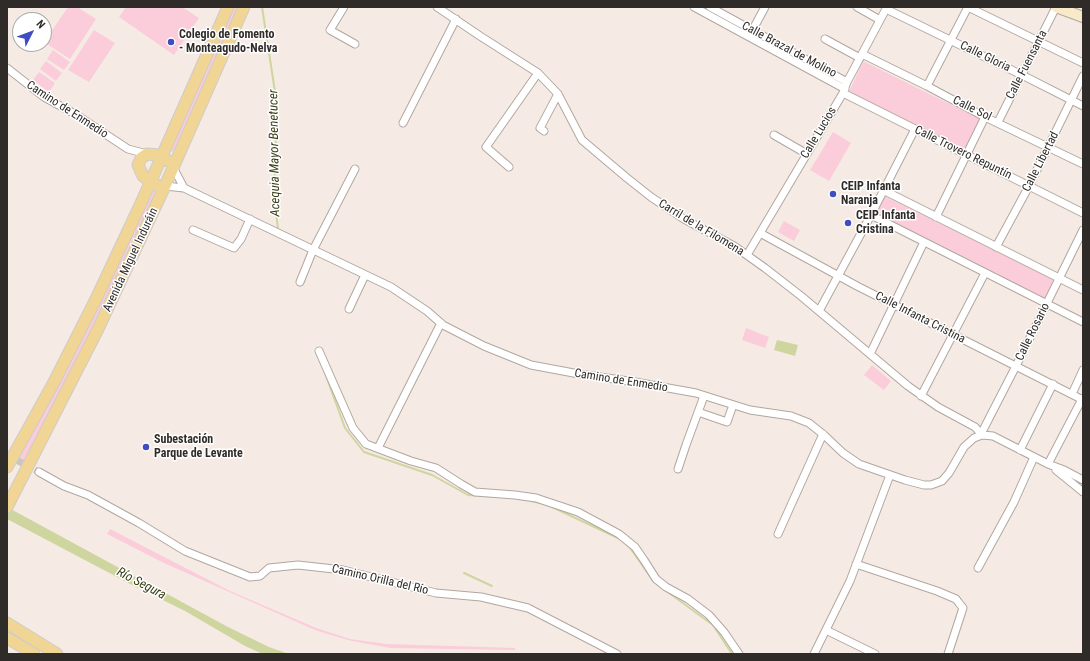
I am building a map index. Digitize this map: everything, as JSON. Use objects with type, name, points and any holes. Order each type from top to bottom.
[{"type":"main road","name":"Avenida Miguel Induráin","points":[[7,467],[53,384],[96,299],[151,182],[228,7]]},
{"type":"main road","name":"Avenida Miguel Induráin","points":[[7,507],[97,331],[165,186],[244,7]]},
{"type":"main road","points":[[1056,7],[1083,16]]},
{"type":"main road","points":[[165,186],[151,182],[143,176],[138,165],[141,158],[147,154],[162,157],[173,167]]},
{"type":"main road","points":[[7,624],[57,654]]},
{"type":"main road","points":[[7,638],[34,654]]},
{"type":"street","points":[[344,7],[330,30],[355,44]]},
{"type":"street","name":"Carril de la Filomena","points":[[437,7],[538,73],[558,94],[582,140],[650,197],[684,219],[734,246],[765,268],[921,396],[975,427],[982,434]]},
{"type":"street","points":[[694,7],[702,9],[751,34],[765,7]]},
{"type":"street","name":"Calle Brazal de Molino","points":[[710,7],[751,34]]},
{"type":"street","points":[[857,7],[880,20]]},
{"type":"street","points":[[927,86],[968,7],[1083,63]]},
{"type":"street","name":"Calle Fuensanta","points":[[998,122],[1056,7]]},
{"type":"street","name":"Calle Lucios","points":[[747,256],[845,88],[887,8]]},
{"type":"street","name":"Calle Gloria","points":[[887,8],[1083,106]]},
{"type":"street","points":[[403,123],[456,19]]},
{"type":"street","name":"Calle Trovero Repuntín","points":[[751,34],[915,129],[1083,213]]},
{"type":"street","name":"Calle Sol","points":[[825,39],[927,86],[1083,164]]},
{"type":"street","name":"Camino de Enmedio","points":[[7,68],[44,97],[75,114],[128,149]]},
{"type":"street","points":[[509,167],[486,147],[538,73]]},
{"type":"street","name":"Calle Libertad","points":[[996,247],[1029,186],[1083,76]]},
{"type":"street","points":[[544,131],[540,128],[558,94]]},
{"type":"street","points":[[936,217],[985,116]]},
{"type":"street","points":[[819,311],[871,215],[915,129]]},
{"type":"street","points":[[774,135],[807,154]]},
{"type":"street","points":[[128,149],[147,154]]},
{"type":"street","points":[[128,149],[138,165]]},
{"type":"street","points":[[173,167],[184,188]]},
{"type":"street","points":[[300,282],[313,250],[355,169]]},
{"type":"street","name":"Camino de Enmedio","points":[[165,186],[184,188],[365,275],[397,291],[427,311],[441,323],[484,346],[531,366],[635,382],[704,396],[750,410],[791,416],[809,423],[851,460],[905,480],[924,485],[937,484],[946,477],[964,448],[974,438],[982,434]]},
{"type":"street","points":[[883,190],[1083,290]]},
{"type":"street","points":[[871,215],[1083,322]]},
{"type":"street","points":[[193,230],[234,248],[241,239],[250,219]]},
{"type":"street","name":"Calle Rosario","points":[[982,434],[1083,230]]},
{"type":"street","name":"Calle Infanta Cristina","points":[[760,233],[856,286],[1082,399]]},
{"type":"street","points":[[870,354],[924,242]]},
{"type":"street","points":[[921,396],[985,272]]},
{"type":"street","points":[[349,309],[365,275]]},
{"type":"street","points":[[378,448],[441,323]]},
{"type":"street","points":[[319,351],[352,428],[366,444],[411,461],[436,468],[475,492],[536,498],[578,512],[619,534],[635,547],[656,579],[666,587],[688,598],[709,615],[724,632],[739,654]]},
{"type":"street","points":[[1072,394],[1083,370]]},
{"type":"street","points":[[1020,450],[1053,384]]},
{"type":"street","points":[[678,469],[704,396]]},
{"type":"street","points":[[1048,464],[1082,399]]},
{"type":"street","points":[[698,412],[727,422],[732,405]]},
{"type":"street","points":[[778,534],[823,434]]},
{"type":"street","points":[[982,434],[993,436],[1083,480]]},
{"type":"street","points":[[978,568],[1014,502],[1034,457]]},
{"type":"street","points":[[1048,464],[1083,492]]},
{"type":"street","name":"Camino Orilla del Río","points":[[39,472],[64,486],[88,495],[140,523],[185,551],[250,577],[260,576],[269,568],[298,565],[343,570],[436,593],[481,598],[528,608],[618,654]]},
{"type":"street","points":[[814,654],[850,581],[890,475]]},
{"type":"street","points":[[856,564],[937,591],[956,599],[963,608],[948,654]]},
{"type":"street","points":[[826,630],[875,654]]},
{"type":"shaded area","points":[[68,7],[77,7],[96,19],[70,59],[52,47],[52,30]]},
{"type":"shaded area","name":"Colegio de Fomento - Monteagudo-Nelva","points":[[126,7],[182,7],[199,18],[174,55],[119,17]]},
{"type":"shaded area","points":[[233,7],[238,7],[178,144],[172,152],[171,150]]},
{"type":"shaded area","points":[[94,30],[115,43],[89,82],[68,70]]},
{"type":"shaded area","points":[[53,50],[70,62],[64,70],[47,59]]},
{"type":"shaded area","points":[[46,61],[62,73],[56,81],[40,69]]},
{"type":"shaded area","points":[[863,61],[982,120],[967,151],[849,92]]},
{"type":"shaded area","points":[[39,72],[55,83],[49,92],[33,80]]},
{"type":"shaded area","points":[[833,132],[851,143],[829,181],[810,170]]},
{"type":"shaded area","points":[[153,187],[158,190],[89,335],[23,467],[15,463],[55,392],[112,278]]},
{"type":"shaded area","points":[[884,196],[1054,280],[1045,298],[875,213]]},
{"type":"shaded area","points":[[784,221],[800,230],[794,241],[778,232]]},
{"type":"shaded area","points":[[746,328],[769,337],[765,348],[742,340]]},
{"type":"shaded area","points":[[872,365],[891,381],[884,390],[864,375]]},
{"type":"shaded area","points":[[110,529],[230,591],[316,628],[350,639],[386,644],[515,648],[515,650],[391,648],[352,641],[331,635],[315,630],[164,563],[107,534]]},
{"type":"water","points":[[777,340],[798,345],[795,356],[774,350]]},
{"type":"water","name":"Río Segura","points":[[7,507],[228,627],[269,647],[289,654],[263,654],[245,646],[185,611],[7,519]]},
{"type":"waterway","name":"Acequia Mayor Benetucer","points":[[262,7],[277,105],[274,196],[278,229]]},
{"type":"waterway","name":"Acequia Mayor Benetucer","points":[[325,373],[345,428],[364,452],[432,475],[468,495],[501,497]]},
{"type":"waterway","name":"Acequia Mayor Benetucer","points":[[531,501],[540,503]]},
{"type":"waterway","name":"Acequia Mayor Benetucer","points":[[552,507],[620,539]]},
{"type":"waterway","name":"Acequia Mayor Benetucer","points":[[628,545],[654,582],[713,625],[732,654]]},
{"type":"waterway","points":[[464,573],[492,586]]},
{"type":"tunnel","points":[[7,455],[39,472]]},
{"type":"place","name":"Colegio de Fomento - Monteagudo-Nelva","points":[[171,42]]},
{"type":"place","name":"CEIP Infanta Naranja","points":[[833,194]]},
{"type":"place","name":"CEIP Infanta Cristina","points":[[848,223]]},
{"type":"place","name":"Subestación Parque de Levante","points":[[146,447]]}]
